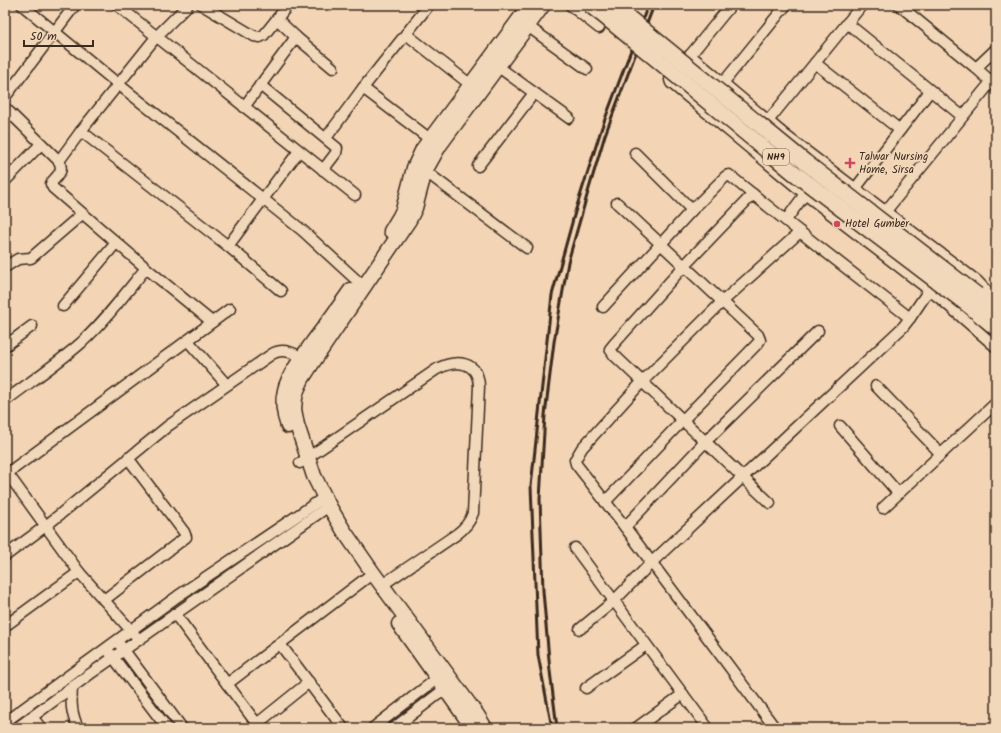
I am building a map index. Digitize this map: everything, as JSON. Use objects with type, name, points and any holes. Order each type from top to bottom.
[{"type":"main road","name":"NH9","points":[[590,5],[793,172],[972,299],[995,306]]},
{"type":"main road","name":"NH9","points":[[613,5],[972,299],[996,328]]},
{"type":"street","points":[[22,5],[118,84],[263,198],[303,231],[361,284]]},
{"type":"street","points":[[5,97],[75,5]]},
{"type":"street","points":[[117,5],[355,195]]},
{"type":"street","points":[[59,161],[156,37],[188,5]]},
{"type":"street","points":[[202,5],[254,36],[260,37],[264,35],[288,5]]},
{"type":"street","points":[[326,138],[363,88],[429,5]]},
{"type":"street","points":[[524,22],[530,5]]},
{"type":"street","points":[[361,284],[400,216],[405,204],[414,168],[423,149],[434,142],[524,22],[543,5]]},
{"type":"street","points":[[570,5],[599,28]]},
{"type":"street","points":[[730,5],[670,80],[671,83],[805,194],[941,299],[996,347]]},
{"type":"street","points":[[723,83],[786,5]]},
{"type":"street","points":[[768,121],[862,5]]},
{"type":"street","points":[[885,212],[962,116],[993,84],[976,68],[899,5]]},
{"type":"street","points":[[276,19],[333,68]]},
{"type":"street","points":[[524,22],[587,69]]},
{"type":"street","points":[[847,23],[962,116]]},
{"type":"street","points":[[406,34],[475,88]]},
{"type":"street","points":[[244,106],[296,37]]},
{"type":"street","points":[[976,68],[996,50]]},
{"type":"street","points":[[690,55],[786,136],[976,281],[995,306]]},
{"type":"street","points":[[493,63],[569,118]]},
{"type":"street","points":[[815,63],[900,130]]},
{"type":"street","points":[[260,85],[335,145],[337,150],[323,170]]},
{"type":"street","points":[[363,88],[434,142]]},
{"type":"street","points":[[855,189],[930,90]]},
{"type":"street","points":[[478,166],[534,92]]},
{"type":"street","points":[[5,108],[61,164],[61,171],[52,182],[53,188],[146,268],[212,322]]},
{"type":"street","points":[[81,131],[228,246],[281,291]]},
{"type":"street","points":[[434,142],[431,158],[425,171],[415,208],[409,220],[361,284],[308,360],[289,380],[285,389],[284,400],[287,424],[323,504],[332,529],[369,576],[446,680]]},
{"type":"street","points":[[5,181],[41,144]]},
{"type":"street","points":[[228,246],[299,151]]},
{"type":"street","points":[[635,153],[692,210]]},
{"type":"street","points":[[425,171],[527,248]]},
{"type":"street","points":[[603,307],[692,210],[728,174],[910,318]]},
{"type":"street","points":[[753,194],[684,266],[614,344],[611,348],[611,352],[770,503]]},
{"type":"street","points":[[786,220],[805,194]]},
{"type":"street","points":[[605,502],[760,340],[758,335],[617,204]]},
{"type":"street","points":[[5,267],[18,259],[33,257],[82,214]]},
{"type":"street","points":[[775,728],[625,527],[576,464],[575,460],[582,448],[642,382],[722,302],[800,232]]},
{"type":"street","points":[[62,306],[116,242]]},
{"type":"street","points":[[5,401],[66,356],[82,342],[109,314],[146,268]]},
{"type":"street","points":[[580,629],[614,601],[651,563],[903,327],[929,290]]},
{"type":"street","points":[[139,640],[79,572],[47,526],[6,473],[230,309]]},
{"type":"street","points":[[5,346],[32,326]]},
{"type":"street","points":[[625,527],[705,442],[818,331]]},
{"type":"street","points":[[188,341],[226,384]]},
{"type":"street","points":[[5,556],[47,526],[168,426],[226,384],[276,352],[284,351],[308,360]]},
{"type":"street","points":[[304,461],[437,369],[456,363],[470,366],[477,373],[480,386],[472,517],[466,526],[457,534],[382,585]]},
{"type":"street","points":[[876,386],[941,454]]},
{"type":"street","points":[[883,508],[996,403]]},
{"type":"street","points":[[840,426],[898,493]]},
{"type":"street","points":[[104,600],[186,537],[184,532],[128,458]]},
{"type":"street","points":[[18,728],[323,504]]},
{"type":"street","points":[[5,722],[178,596],[323,504]]},
{"type":"street","points":[[575,548],[708,728]]},
{"type":"street","points":[[7,621],[79,572]]},
{"type":"street","points":[[369,576],[382,585],[446,680],[476,728]]},
{"type":"street","points":[[227,684],[369,576]]},
{"type":"street","points":[[175,614],[227,684],[254,726],[309,682]]},
{"type":"street","points":[[117,640],[182,728]]},
{"type":"street","points":[[280,644],[343,728]]},
{"type":"street","points":[[586,688],[646,645]]},
{"type":"street","points":[[107,648],[167,728]]},
{"type":"street","points":[[373,728],[446,680]]},
{"type":"street","points":[[394,728],[446,680]]},
{"type":"street","points":[[72,687],[72,711],[78,728]]},
{"type":"street","points":[[636,728],[683,694]]},
{"type":"street","points":[[32,717],[41,728]]},
{"type":"railway","points":[[552,728],[538,655],[531,486],[552,295],[575,212],[602,127],[648,5]]},
{"type":"railway","points":[[557,728],[543,591],[540,499],[545,415],[554,342],[568,262],[588,192],[605,135],[654,5]]},
{"type":"place","name":"Talwar Nursing Home, Sirsa","points":[[850,163]]},
{"type":"place","name":"Hotel Gumber","points":[[837,224]]}]
